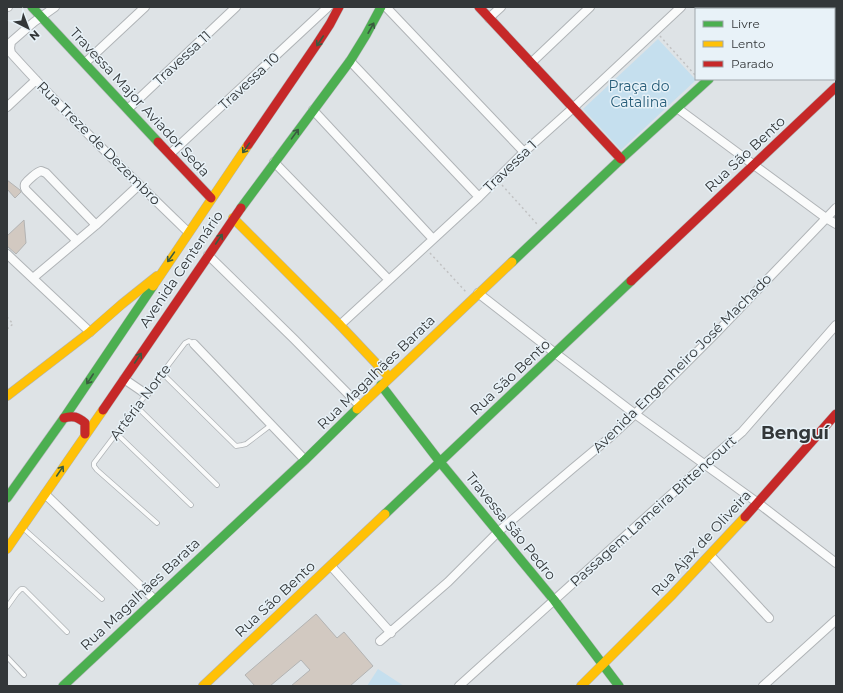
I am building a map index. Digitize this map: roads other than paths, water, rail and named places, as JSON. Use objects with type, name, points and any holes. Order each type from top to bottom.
[{"type":"street","name":"Travessa Major Aviador Seda","points":[[32,7],[211,198]]},
{"type":"street","points":[[41,17],[55,7]]},
{"type":"street","points":[[85,63],[145,7]]},
{"type":"street","name":"Travessa 11","points":[[128,109],[236,7]]},
{"type":"street","name":"Travessa 10","points":[[170,154],[328,7]]},
{"type":"street","name":"Avenida Centenário","points":[[7,498],[64,418],[159,274],[318,44],[339,7]]},
{"type":"street","name":"Avenida Centenário","points":[[7,549],[233,218],[350,61],[363,41],[381,7]]},
{"type":"street","points":[[386,7],[524,152]]},
{"type":"street","points":[[479,7],[621,159]]},
{"type":"street","points":[[489,18],[501,7]]},
{"type":"street","points":[[531,63],[590,7]]},
{"type":"street","name":"Travessa 1","points":[[340,325],[681,7]]},
{"type":"street","name":"Rua Treze de Dezembro","points":[[41,17],[11,42],[11,53],[139,185],[188,232]]},
{"type":"street","points":[[350,61],[478,197]]},
{"type":"street","points":[[7,107],[36,80]]},
{"type":"street","name":"Rua Magalhães Barata","points":[[63,686],[304,460],[475,296],[707,80]]},
{"type":"street","name":"Rua São Bento","points":[[203,686],[836,87]]},
{"type":"street","points":[[677,108],[836,224]]},
{"type":"street","points":[[313,110],[433,239]]},
{"type":"street","points":[[274,162],[389,280]]},
{"type":"street","points":[[77,241],[24,187],[38,172],[41,171],[46,173],[96,225]]},
{"type":"street","points":[[33,278],[96,225],[139,185]]},
{"type":"street","name":"Avenida Engenheiro José Machado","points":[[380,642],[448,582],[498,532],[608,439],[635,414],[716,333],[836,208]]},
{"type":"street","points":[[233,218],[340,325],[389,377]]},
{"type":"street","points":[[7,254],[90,332]]},
{"type":"street","points":[[208,255],[360,406]]},
{"type":"street","points":[[7,396],[90,332],[159,274]]},
{"type":"street","points":[[475,296],[835,559]]},
{"type":"street","points":[[118,307],[123,307],[127,312],[127,323]]},
{"type":"street","name":"Passagem Lameira Bittencourt","points":[[459,686],[742,432],[836,325]]},
{"type":"street","points":[[194,344],[304,460]]},
{"type":"street","points":[[124,379],[146,394]]},
{"type":"street","name":"Travessa São Pedro","points":[[381,385],[440,462],[554,600],[619,686]]},
{"type":"street","points":[[76,400],[78,408],[83,413],[90,416],[100,413]]},
{"type":"street","name":"Rua Ajax de Oliveira","points":[[581,686],[604,665],[710,555],[836,414]]},
{"type":"street","points":[[64,418],[73,416],[80,418],[85,423],[85,434]]},
{"type":"street","points":[[45,494],[155,600]]},
{"type":"street","points":[[710,555],[768,618]]},
{"type":"street","points":[[331,566],[391,633]]},
{"type":"street","points":[[763,686],[836,620]]},
{"type":"lane","name":"Artéria Norte","points":[[157,522],[97,470],[94,466],[94,462],[117,434],[185,343],[189,341],[194,344]]},
{"type":"lane","points":[[162,373],[236,446],[246,444],[272,425]]},
{"type":"lane","points":[[137,406],[217,485]]},
{"type":"lane","points":[[117,434],[191,506]]},
{"type":"lane","points":[[22,528],[102,599]]},
{"type":"lane","points":[[7,608],[18,592],[21,589],[24,589],[67,632]]},
{"type":"lane","points":[[7,657],[24,675]]},
{"type":"district","name":"Benguí","points":[[795,433]]},
{"type":"park label","name":"Praça do Catalina","points":[[639,94]]}]
